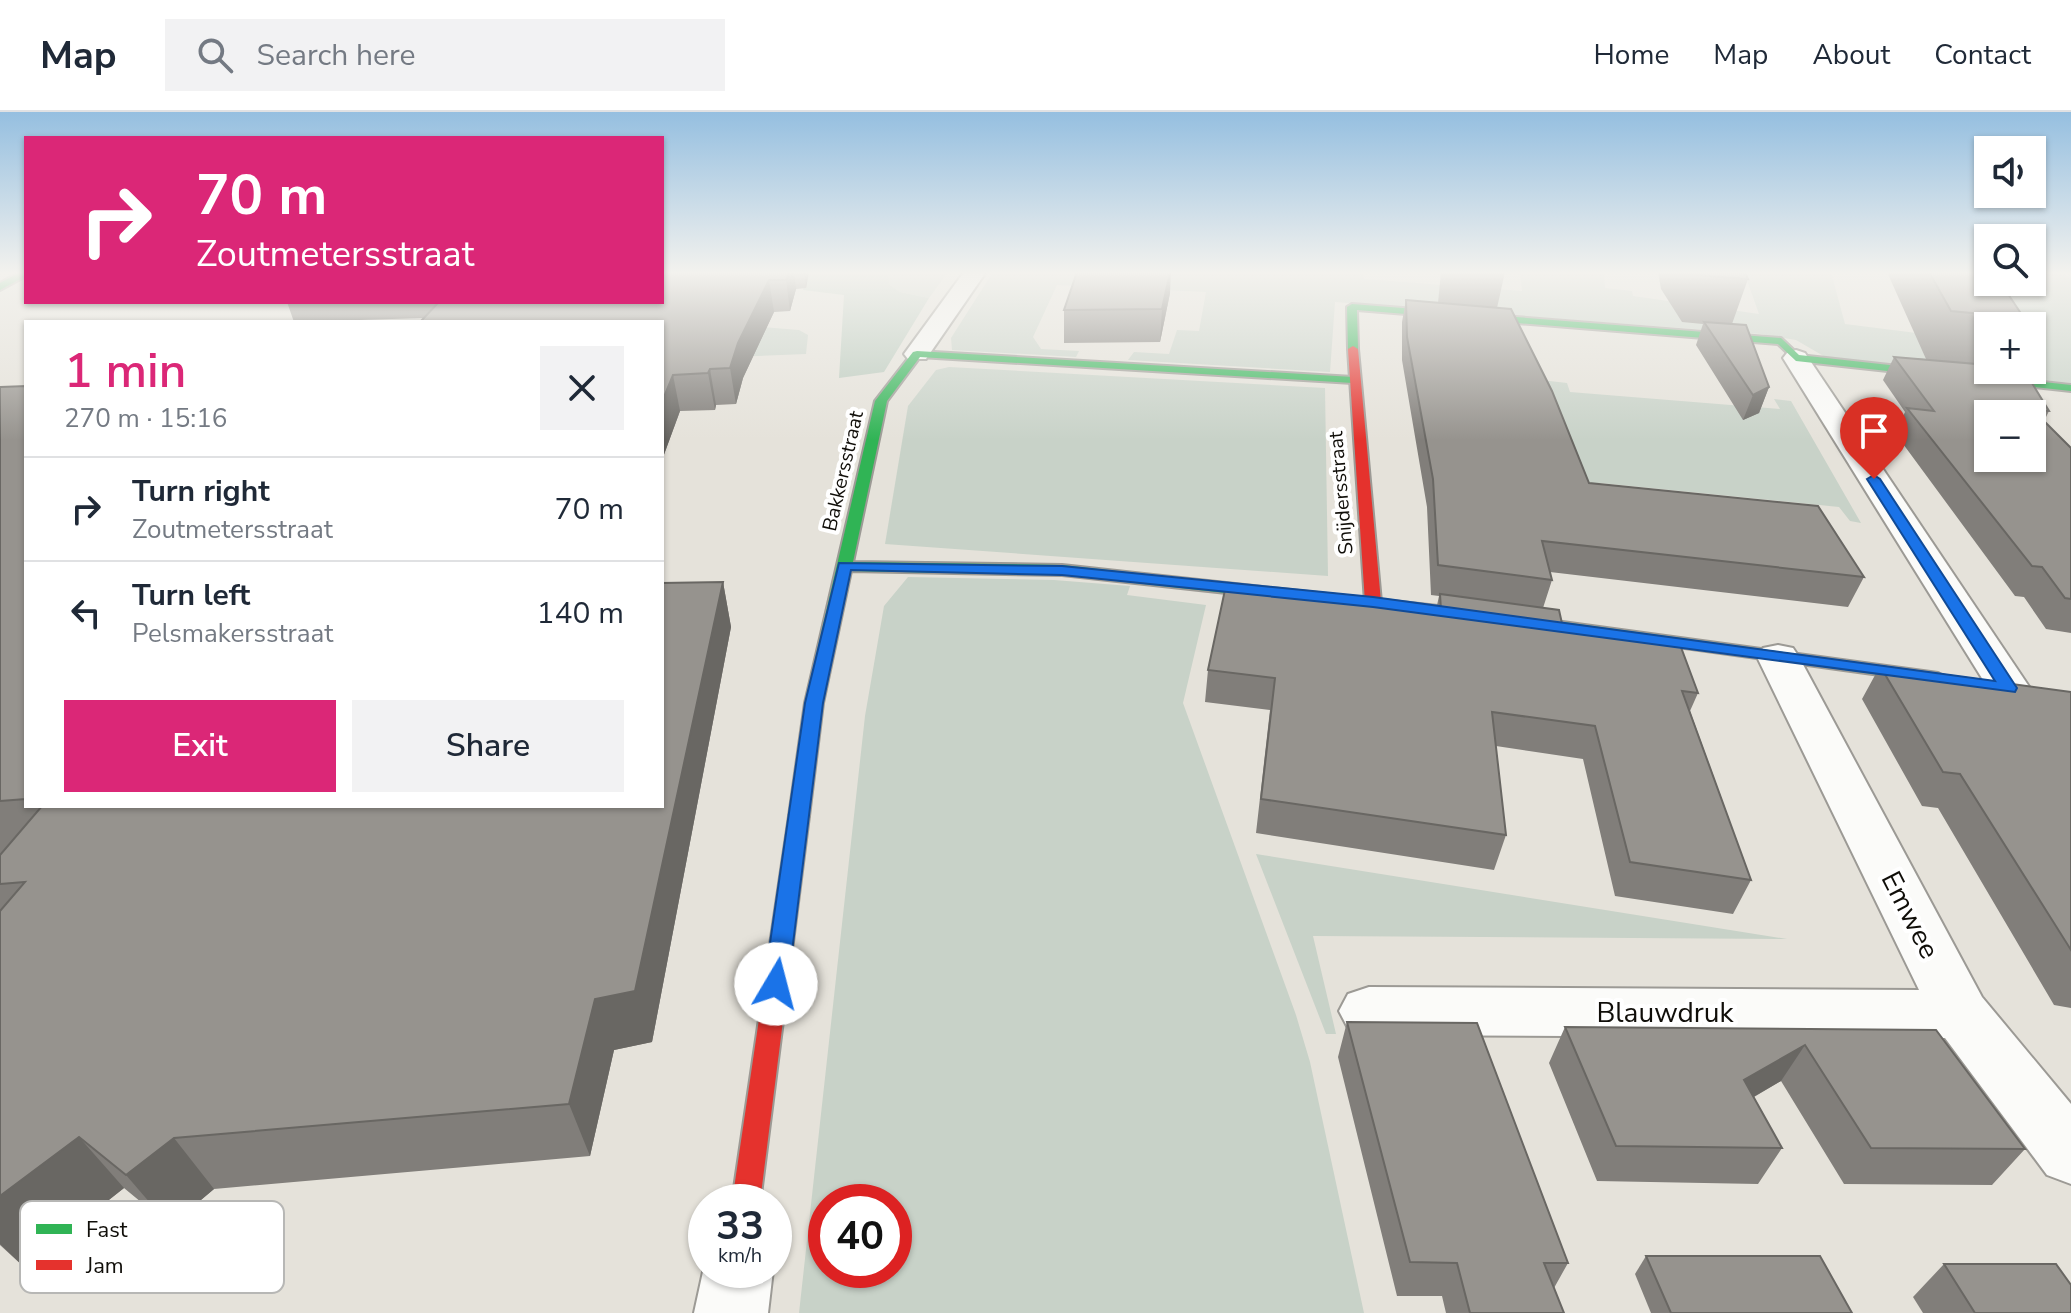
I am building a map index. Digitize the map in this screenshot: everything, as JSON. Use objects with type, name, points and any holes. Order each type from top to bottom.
[{"type":"street","points":[[917,354],[935,328]]},
{"type":"street","name":"Snijdersstraat","points":[[1352,328],[1353,380],[1373,602]]},
{"type":"street","name":"Snijdersstraat","points":[[1618,328],[1781,341],[1796,358]]},
{"type":"street","points":[[917,354],[1353,380]]},
{"type":"street","name":"Bakkersstraat","points":[[748,1184],[814,703],[881,401],[917,354]]},
{"type":"street","points":[[1796,358],[2071,388]]},
{"type":"street","points":[[1796,358],[1993,686]]},
{"type":"street","points":[[845,566],[1062,570],[1449,612]]},
{"type":"street","points":[[1480,616],[1993,686]]},
{"type":"street","name":"Emwee","points":[[1778,657],[1961,1014],[2071,1154]]},
{"type":"street","name":"Blauwdruk","points":[[1369,1011],[1961,1014]]},
{"type":"street","points":[[731,1313],[734,1288]]},
{"type":"shaded area","points":[[761,328],[799,330],[808,335],[806,354],[732,357]]},
{"type":"shaded area","points":[[957,328],[1037,328],[1033,337],[1041,349],[1079,351],[1076,357],[952,350],[951,338]]},
{"type":"shaded area","points":[[1333,328],[1330,372],[1128,360],[1134,352],[1169,354],[1177,330]]},
{"type":"shaded area","points":[[1682,328],[1877,328],[1974,340],[1974,373],[1827,358],[1796,340]]},
{"type":"shaded area","points":[[2046,328],[2071,328],[2071,383],[2046,380]]},
{"type":"shaded area","points":[[949,367],[1325,388],[1328,576],[885,544],[908,406],[936,370]]},
{"type":"shaded area","points":[[1541,380],[1567,383],[1570,392],[1780,409],[1774,399],[1791,401],[1861,523],[1850,521],[1839,507],[1600,483],[1586,494]]},
{"type":"shaded area","points":[[908,577],[1054,580],[1130,586],[1127,595],[1206,605],[1183,703],[1296,1015],[1310,1062],[1364,1313],[799,1313],[808,1232],[808,1288],[912,1288],[912,1184],[813,1184],[865,716],[884,606]]},
{"type":"shaded area","points":[[1256,854],[1787,939],[1313,936],[1336,1034],[1326,1034]]},
{"type":"green space","points":[[842,328],[911,328],[884,372],[839,378]]},
{"type":"building","points":[[664,328],[745,328],[730,368],[673,375],[664,397]]},
{"type":"building","points":[[1407,328],[1521,328],[1552,391],[1589,483],[1818,506],[1864,577],[1542,541],[1552,580],[1438,565],[1433,479]]},
{"type":"building","points":[[1708,328],[1747,328],[1769,387],[1753,395]]},
{"type":"building","points":[[1894,357],[1974,364],[1974,384],[2033,384],[2042,400],[1974,400],[1974,472],[2046,472],[2046,423],[2071,448],[2071,599],[2065,598],[2042,567],[2032,566],[1907,408],[1934,411]]},
{"type":"building","points":[[24,386],[24,799],[0,801],[0,387]]},
{"type":"building","points":[[723,582],[635,991],[595,999],[569,1104],[174,1138],[126,1175],[79,1137],[0,1196],[0,911],[25,882],[0,884],[0,855],[40,808],[664,808],[664,583]]},
{"type":"building","points":[[1226,585],[1441,610],[1440,594],[1559,610],[1563,628],[1679,642],[1698,693],[1682,691],[1751,880],[1630,862],[1595,726],[1492,712],[1506,835],[1261,799],[1275,678],[1208,670]]},
{"type":"building","points":[[1880,666],[2071,692],[2071,950],[1960,774],[1943,772]]},
{"type":"building","points":[[1347,1022],[1477,1023],[1568,1263],[1544,1263],[1564,1313],[1470,1313],[1457,1263],[1410,1262]]},
{"type":"building","points":[[1565,1027],[1936,1030],[2025,1149],[1871,1148],[1805,1045],[1744,1080],[1782,1148],[1616,1146]]},
{"type":"building","points":[[1646,1256],[1820,1256],[1852,1313],[1671,1313]]},
{"type":"building","points":[[1944,1264],[2056,1264],[2071,1285],[2071,1313],[1975,1313]]},
{"type":"traffic: fast","points":[[1353,328],[1353,349]]},
{"type":"traffic: fast","points":[[1618,328],[1781,341],[1796,358],[2071,388]]},
{"type":"traffic: fast","points":[[799,816],[814,703],[881,401],[917,354],[1353,380]]},
{"type":"traffic: fast","points":[[845,566],[1062,570],[1438,611]]},
{"type":"traffic: fast","points":[[1503,619],[1938,678]]},
{"type":"traffic: jam","points":[[1353,349],[1373,602]]},
{"type":"traffic: jam","points":[[748,1184],[799,816]]},
{"type":"route","points":[[776,984],[814,703],[845,566],[1062,570],[1373,602],[2009,688],[1874,479]]}]
